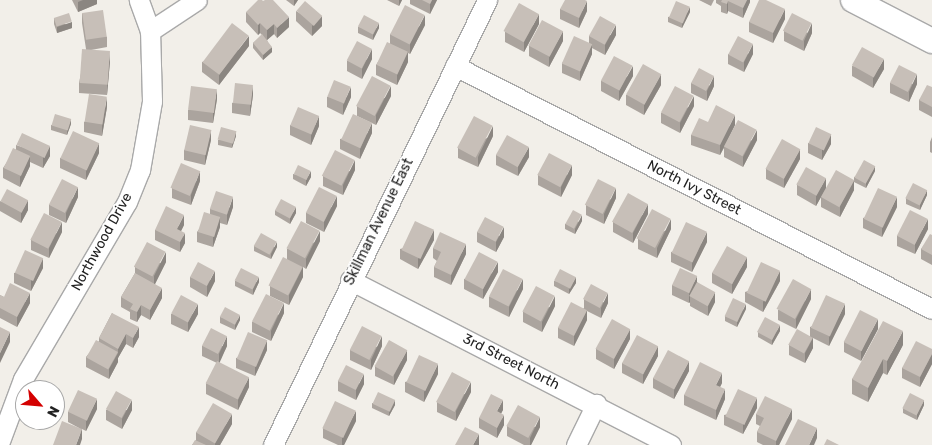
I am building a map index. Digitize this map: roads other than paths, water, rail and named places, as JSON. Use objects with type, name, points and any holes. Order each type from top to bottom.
[{"type":"street","name":"Northwood Drive","points":[[0,441],[23,379],[127,202],[140,170],[152,101],[150,32],[139,0]]},
{"type":"street","points":[[150,32],[197,0]]},
{"type":"street","name":"Skillman Avenue East","points":[[273,445],[350,280],[487,0]]},
{"type":"street","points":[[853,0],[932,41]]},
{"type":"street","name":"North Ivy Street","points":[[455,66],[932,309]]},
{"type":"street","name":"3rd Street North","points":[[350,280],[596,404],[671,445]]},
{"type":"street","points":[[576,445],[596,404]]}]
